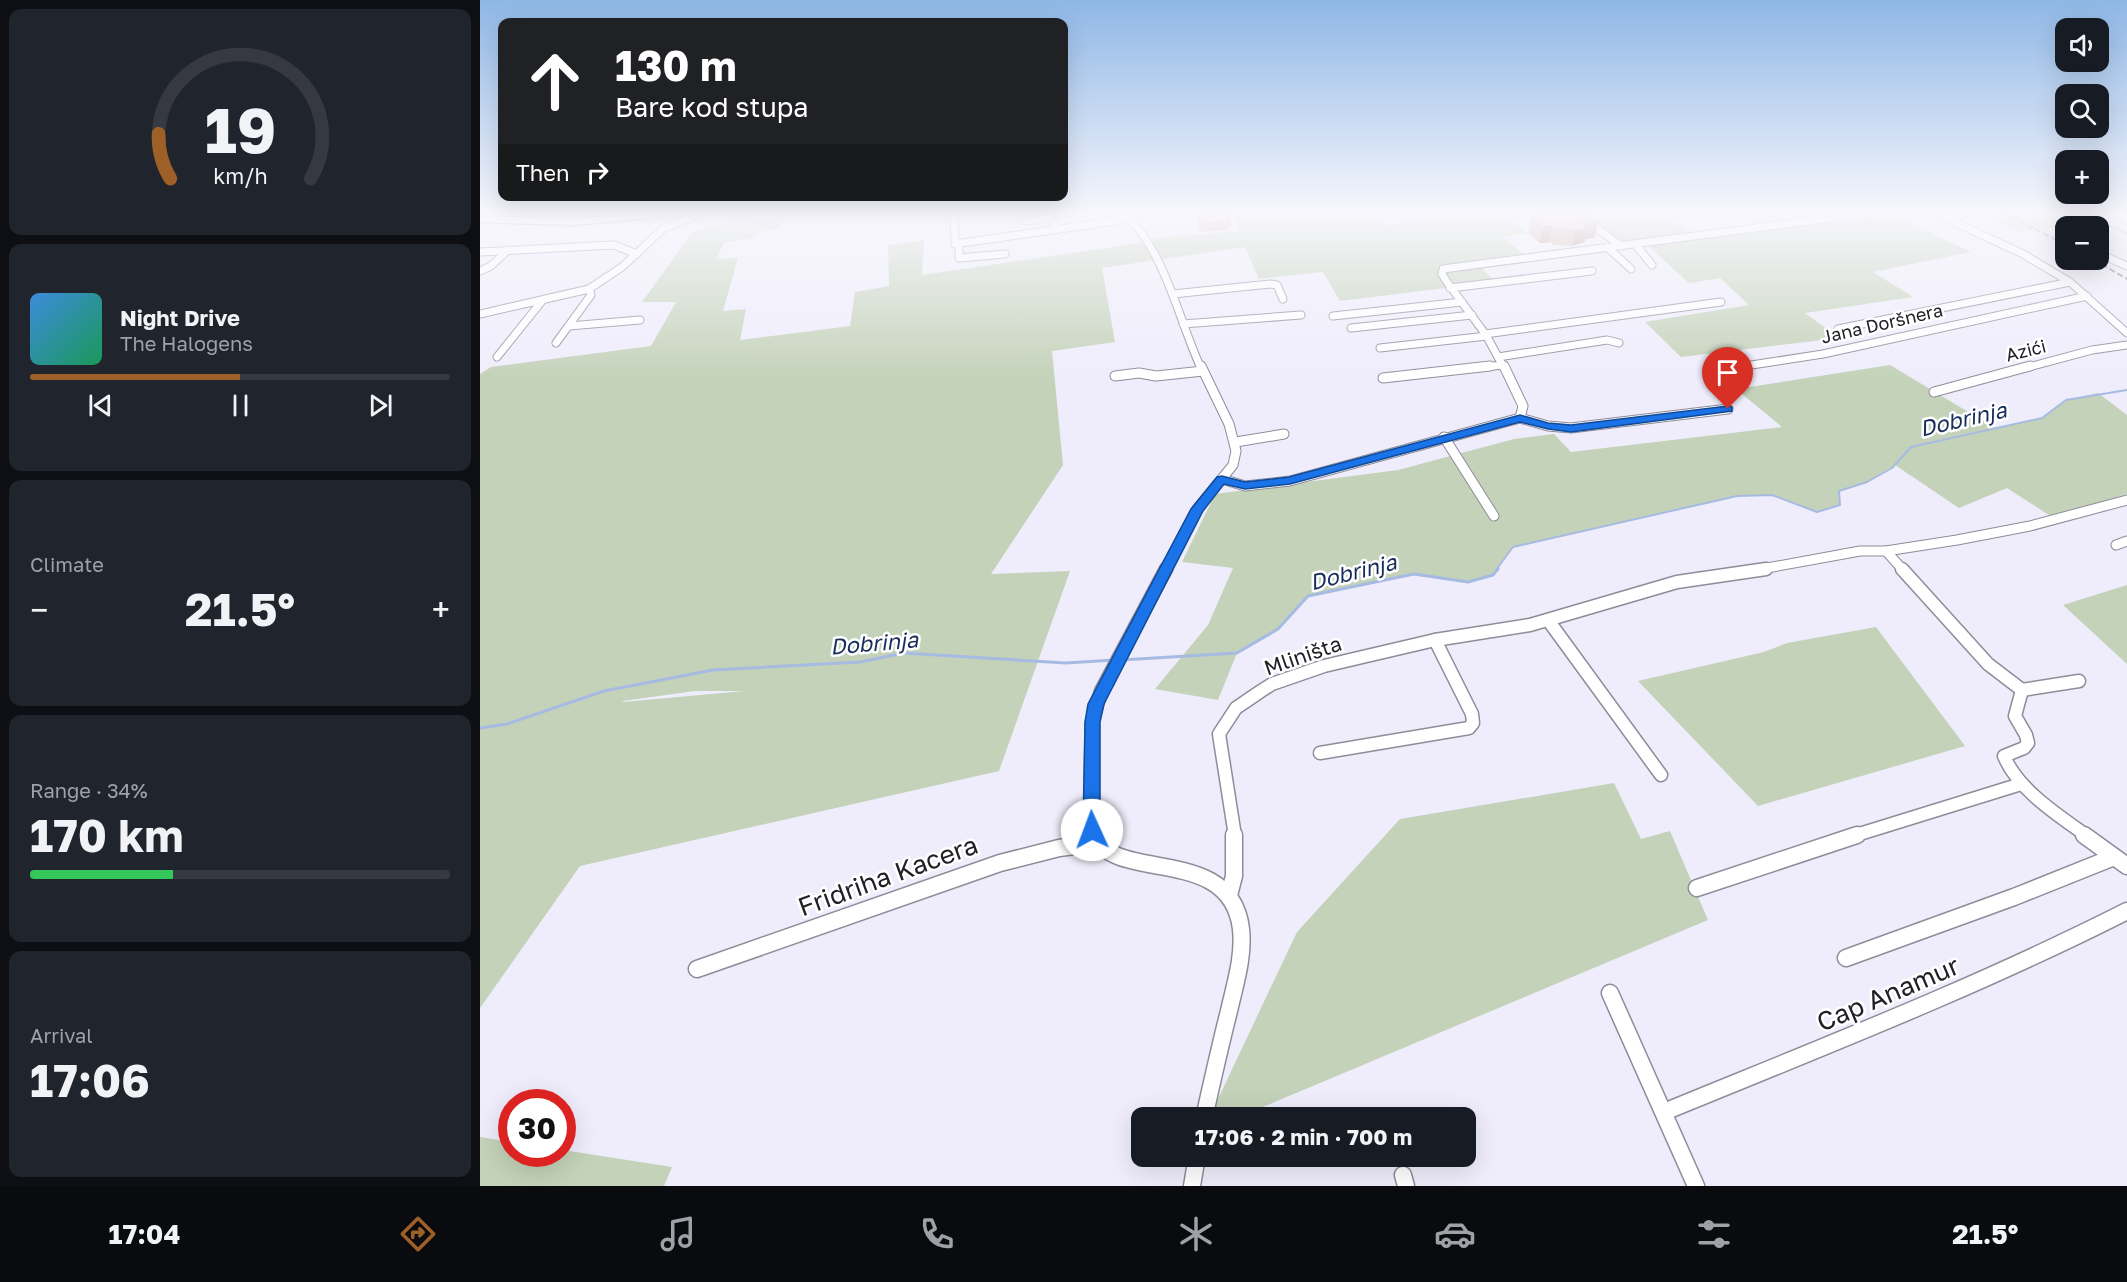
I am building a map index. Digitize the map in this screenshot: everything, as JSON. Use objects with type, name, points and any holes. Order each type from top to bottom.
[{"type":"street","points":[[480,312],[542,301],[589,289],[619,268]]},
{"type":"street","points":[[1160,268],[1173,294],[1203,371],[1236,442],[1233,465],[1197,509],[1098,697],[1092,722],[1090,821],[1098,843],[1109,853],[1207,879],[1229,895],[1241,918],[1243,936],[1241,957],[1207,1107]]},
{"type":"street","points":[[1222,479],[1245,486],[1290,481],[1520,418],[1523,413],[1522,406],[1503,365],[1486,335],[1450,288],[1441,271],[1444,268]]},
{"type":"street","points":[[2047,268],[2070,282],[2127,333]]},
{"type":"street","points":[[1450,288],[1592,271]]},
{"type":"street","points":[[1838,329],[2070,282]]},
{"type":"street","points":[[1173,294],[1270,284],[1277,285],[1283,298]]},
{"type":"street","points":[[556,343],[591,295],[589,289]]},
{"type":"street","name":"Jana Doršnera","points":[[1719,370],[1823,354],[1941,326],[2087,297]]},
{"type":"street","points":[[496,357],[523,327],[542,301]]},
{"type":"street","points":[[1380,348],[1721,302]]},
{"type":"street","points":[[1333,316],[1462,303]]},
{"type":"street","points":[[1184,326],[1301,315]]},
{"type":"street","points":[[1351,328],[1472,315]]},
{"type":"street","points":[[1184,326],[1282,319]]},
{"type":"street","points":[[569,326],[640,320]]},
{"type":"street","points":[[1498,357],[1607,340],[1619,343]]},
{"type":"street","name":"Azići","points":[[1934,392],[2092,350],[2127,345]]},
{"type":"street","points":[[1383,378],[1503,365]]},
{"type":"street","points":[[1115,376],[1143,373],[1156,376],[1203,371]]},
{"type":"street","points":[[1520,418],[1548,426],[1571,428],[1728,409]]},
{"type":"street","points":[[1236,442],[1284,434]]},
{"type":"street","points":[[1444,437],[1494,516]]},
{"type":"street","name":"Mliništa","points":[[1229,895],[1234,875],[1234,826],[1219,734],[1236,708],[1272,684],[1324,666],[1435,640],[1548,620],[1667,585],[1860,551],[1886,551],[2030,526],[2127,500]]},
{"type":"street","points":[[2116,545],[2127,541]]},
{"type":"street","points":[[1886,551],[1988,664],[2022,690],[2079,681]]},
{"type":"street","points":[[1548,620],[1661,774]]},
{"type":"street","points":[[1320,753],[1469,728],[1473,723],[1472,714],[1435,640]]},
{"type":"street","points":[[2022,690],[2015,716],[2028,738],[2028,743],[2007,754],[2003,759],[2020,784],[2127,866]]},
{"type":"street","points":[[1697,888],[1905,819],[2020,784]]},
{"type":"street","name":"Fridriha Kacera","points":[[697,969],[1007,861],[1059,848],[1098,843]]},
{"type":"street","name":"Cap Anamur","points":[[1846,958],[2014,897],[2114,857]]},
{"type":"street","name":"Cap Anamur","points":[[1664,1112],[1922,1007],[2038,956],[2127,911]]},
{"type":"street","points":[[1611,993],[1695,1186]]},
{"type":"street","points":[[1192,1186],[1195,1167]]},
{"type":"green space","points":[[666,268],[735,268],[723,311],[746,309],[740,340],[850,326],[855,292],[889,286],[889,268],[922,268],[922,275],[967,268],[1102,268],[1115,342],[1052,351],[1063,465],[991,574],[1070,571],[999,771],[580,866],[480,1008],[480,374],[491,367],[651,346],[676,302],[642,302]],"holes":[[[695,691],[744,691],[623,702]]]},
{"type":"green space","points":[[1254,268],[1482,268],[1495,282],[1340,301],[1323,272],[1259,279]]},
{"type":"green space","points":[[1673,268],[1891,268],[1873,272],[1913,297],[1805,313],[1839,338],[1681,357],[1645,322],[1749,305],[1720,278],[1689,283]]},
{"type":"green space","points":[[1890,365],[1995,428],[2042,418],[2066,400],[2098,393],[2127,415],[2127,494],[2052,517],[2007,488],[1959,508],[1895,465],[1867,482],[1840,491],[1840,505],[1817,512],[1772,495],[1737,496],[1513,547],[1493,575],[1468,582],[1414,574],[1308,596],[1278,629],[1237,653],[1218,700],[1155,689],[1208,625],[1233,568],[1182,562],[1215,494],[1398,470],[1514,439],[1554,434],[1571,452],[1782,427],[1736,389]]},
{"type":"green space","points":[[2127,585],[2127,664],[2063,605]]},
{"type":"green space","points":[[1876,627],[1965,746],[1758,806],[1638,681],[1764,652],[1787,643]]},
{"type":"green space","points":[[1614,783],[1641,839],[1670,831],[1708,920],[1263,1107],[1214,1107],[1297,932],[1400,819]]},
{"type":"green space","points":[[480,1137],[498,1140],[498,1167],[576,1167],[576,1152],[672,1167],[664,1186],[480,1186]]},
{"type":"waterway","name":"Dobrinja","points":[[1496,570],[1513,547],[1737,496],[1772,495],[1817,512],[1840,505],[1839,491],[1867,482],[1892,468],[1911,447],[2042,418],[2066,400],[2127,390]]},
{"type":"waterway","name":"Dobrinja","points":[[1121,660],[1237,653],[1278,629],[1308,596],[1414,574],[1468,582],[1493,575],[1498,569]]},
{"type":"waterway","name":"Dobrinja","points":[[480,728],[507,724],[604,691],[713,670],[860,662],[904,653],[1066,663],[1114,660]]},
{"type":"railway","points":[[2109,269],[2127,279]]},
{"type":"route","points":[[1092,830],[1090,821],[1092,722],[1096,704],[1197,509],[1222,479],[1245,486],[1290,481],[1429,441],[1508,423],[1520,418],[1548,426],[1571,428],[1728,409]]}]
